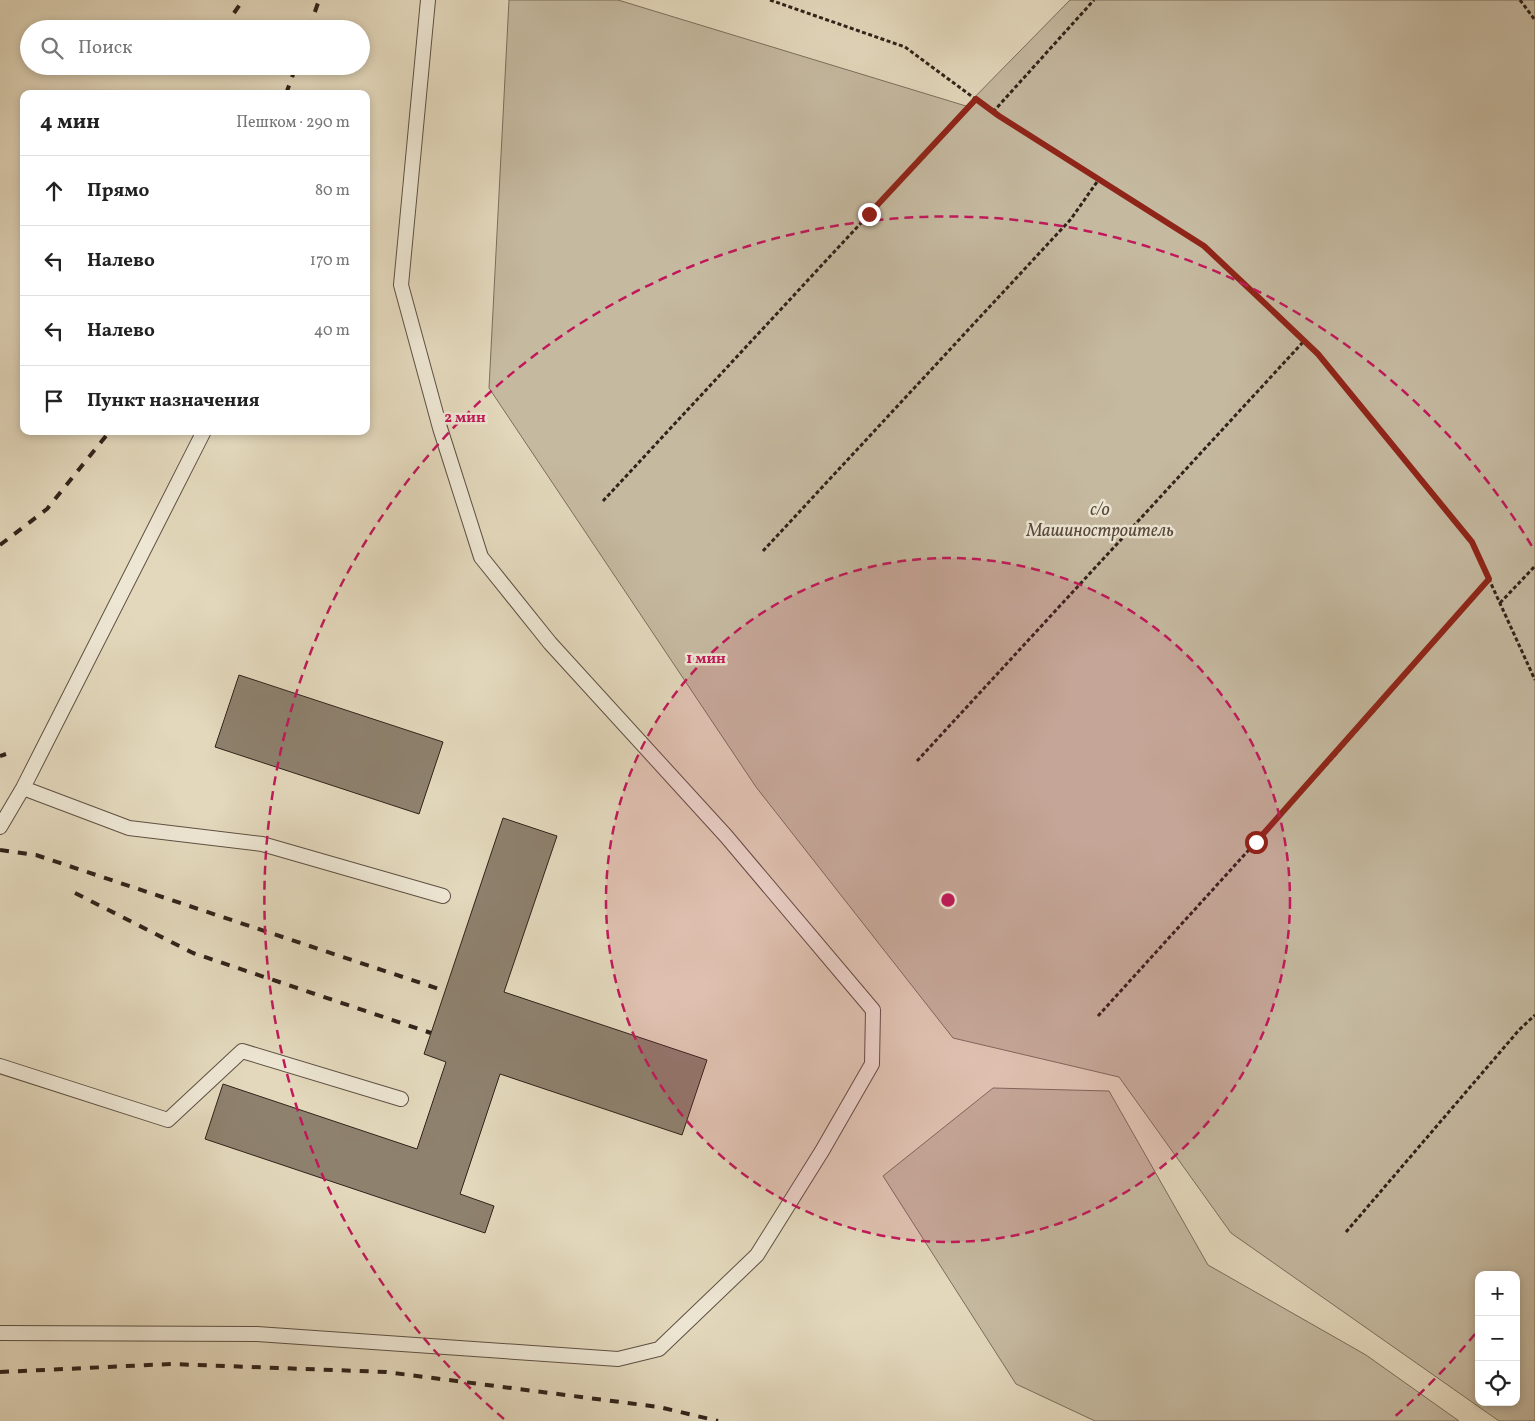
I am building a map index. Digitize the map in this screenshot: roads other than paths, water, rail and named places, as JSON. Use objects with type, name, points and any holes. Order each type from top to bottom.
[{"type":"lane","points":[[0,1333],[257,1334],[618,1359],[659,1349],[757,1255],[822,1151],[872,1064],[874,1010],[726,836],[550,643],[481,557],[440,428],[401,285],[428,0]]},
{"type":"lane","points":[[0,827],[23,788],[202,435]]},
{"type":"lane","points":[[23,788],[129,828],[262,844],[443,896]]},
{"type":"lane","points":[[0,1066],[168,1120],[242,1051],[400,1099]]},
{"type":"railway","points":[[234,13],[243,0]]},
{"type":"railway","points":[[312,20],[319,0]]},
{"type":"railway","points":[[287,90],[293,75]]},
{"type":"railway","points":[[0,545],[47,509],[107,435]]},
{"type":"railway","points":[[0,756],[6,754]]},
{"type":"railway","points":[[0,850],[36,855],[445,991]]},
{"type":"railway","points":[[75,893],[193,953],[431,1033]]},
{"type":"railway","points":[[0,1372],[171,1364],[386,1372],[659,1407],[718,1421]]},
{"type":"park label","name":"с/о Машиностроитель","points":[[1100,519]]}]
